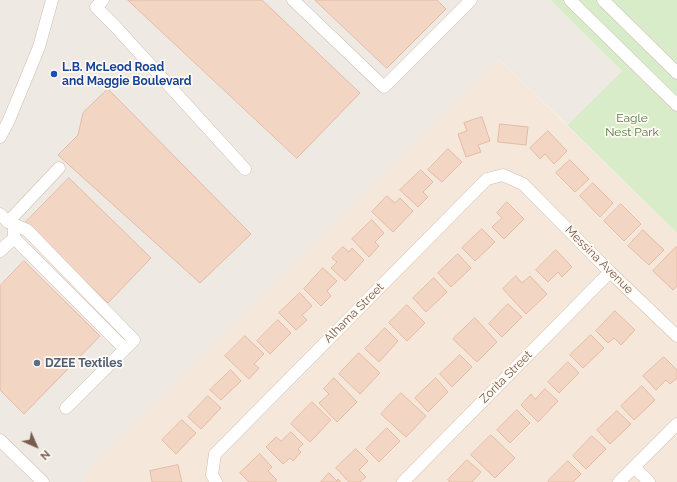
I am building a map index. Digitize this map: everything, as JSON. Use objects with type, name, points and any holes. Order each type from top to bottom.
[{"type":"street","points":[[0,137],[5,118],[39,47],[52,0]]},
{"type":"street","points":[[103,0],[96,7],[245,169]]},
{"type":"street","points":[[293,0],[384,87],[472,0]]},
{"type":"street","points":[[570,0],[677,105]]},
{"type":"street","points":[[603,0],[677,72]]},
{"type":"street","points":[[7,220],[59,168]]},
{"type":"street","name":"Alhama Street","points":[[216,482],[212,475],[215,454],[488,179],[503,175],[523,184]]},
{"type":"street","name":"Messina Avenue","points":[[523,184],[610,272],[677,336]]},
{"type":"street","points":[[7,220],[14,238],[125,349]]},
{"type":"street","points":[[7,220],[27,230],[134,340],[66,408]]},
{"type":"street","points":[[0,251],[14,238]]},
{"type":"street","name":"Zorita Street","points":[[402,482],[610,272]]},
{"type":"street","points":[[619,482],[677,424]]},
{"type":"street","points":[[0,440],[43,482]]},
{"type":"street","points":[[634,467],[649,482]]},
{"type":"shaded area","points":[[0,0],[550,0],[622,71],[567,125],[499,59],[81,478],[84,482],[0,482]]},
{"type":"shaded area","points":[[499,59],[677,233],[677,482],[84,482],[80,478]]},
{"type":"green space","name":"Eagle Nest Park","points":[[550,0],[677,0],[677,233],[567,125],[622,71]]},
{"type":"building","points":[[128,0],[262,0],[360,93],[297,158]]},
{"type":"building","points":[[315,0],[437,0],[446,9],[387,68]]},
{"type":"building","points":[[108,89],[251,234],[200,283],[58,155],[78,135],[83,113]]},
{"type":"building","points":[[482,117],[490,141],[478,145],[481,152],[466,157],[458,134],[467,131],[464,123]]},
{"type":"building","points":[[500,124],[528,127],[526,145],[498,142]]},
{"type":"building","points":[[548,131],[567,151],[554,164],[545,154],[540,159],[530,148]]},
{"type":"building","points":[[448,149],[462,162],[442,182],[428,170]]},
{"type":"building","points":[[570,160],[589,179],[575,192],[556,173]]},
{"type":"building","points":[[421,170],[433,182],[423,192],[428,197],[418,207],[400,190]]},
{"type":"building","points":[[69,178],[151,258],[108,303],[25,223]]},
{"type":"building","points":[[593,183],[613,203],[600,217],[580,196]]},
{"type":"building","points":[[387,196],[395,203],[400,198],[413,211],[393,232],[372,212]]},
{"type":"building","points":[[507,202],[524,219],[504,239],[492,227],[502,218],[497,213]]},
{"type":"building","points":[[621,204],[641,224],[624,241],[604,221]]},
{"type":"building","points":[[372,220],[384,233],[375,242],[379,246],[369,257],[352,239]]},
{"type":"building","points":[[482,229],[495,242],[475,261],[462,248]]},
{"type":"building","points":[[643,230],[664,250],[649,265],[628,246]]},
{"type":"building","points":[[343,247],[349,252],[352,248],[364,260],[345,281],[331,268],[337,262],[332,258]]},
{"type":"building","points":[[676,247],[677,286],[673,290],[653,271]]},
{"type":"building","points":[[556,250],[572,267],[562,277],[558,272],[548,282],[536,270]]},
{"type":"building","points":[[458,254],[471,268],[451,287],[438,273]]},
{"type":"building","name":"DZEE Textiles","points":[[24,261],[100,336],[24,414],[0,390],[0,286]]},
{"type":"building","points":[[323,268],[337,281],[327,291],[331,296],[321,306],[304,289]]},
{"type":"building","points":[[516,276],[522,283],[530,276],[547,294],[526,314],[503,289]]},
{"type":"building","points":[[434,278],[447,292],[426,312],[413,298]]},
{"type":"building","points":[[300,293],[312,306],[302,315],[307,320],[296,330],[279,313]]},
{"type":"building","points":[[508,304],[522,317],[502,337],[489,324]]},
{"type":"building","points":[[407,305],[425,323],[407,341],[389,323]]},
{"type":"building","points":[[615,311],[635,330],[621,345],[614,338],[608,343],[596,331]]},
{"type":"building","points":[[475,318],[497,342],[477,362],[453,339]]},
{"type":"building","points":[[278,320],[291,333],[270,354],[257,341]]},
{"type":"building","points":[[385,328],[398,341],[379,362],[365,349]]},
{"type":"building","points":[[591,335],[604,348],[583,368],[570,355]]},
{"type":"building","points":[[245,336],[264,354],[254,364],[259,368],[249,379],[225,356]]},
{"type":"building","points":[[359,353],[380,373],[360,394],[339,374]]},
{"type":"building","points":[[460,355],[472,367],[452,387],[440,374]]},
{"type":"building","points":[[664,357],[677,370],[677,378],[670,384],[666,380],[656,390],[643,376]]},
{"type":"building","points":[[568,362],[579,373],[559,393],[548,382]]},
{"type":"building","points":[[231,370],[241,381],[221,400],[210,390]]},
{"type":"building","points":[[334,378],[357,402],[337,422],[319,403],[329,394],[324,389]]},
{"type":"building","points":[[436,378],[448,392],[428,412],[415,398]]},
{"type":"building","points":[[642,386],[655,400],[634,420],[621,406]]},
{"type":"building","points":[[545,389],[558,401],[538,422],[521,405],[531,394],[535,399]]},
{"type":"building","points":[[401,393],[426,416],[406,437],[381,414]]},
{"type":"building","points":[[208,396],[221,408],[201,429],[188,417]]},
{"type":"building","points":[[312,402],[331,420],[310,442],[291,424]]},
{"type":"building","points":[[517,410],[530,423],[510,443],[497,430]]},
{"type":"building","points":[[617,411],[631,424],[610,444],[597,430]]},
{"type":"building","points":[[182,420],[196,433],[176,454],[162,440]]},
{"type":"building","points":[[387,428],[400,441],[379,462],[366,449]]},
{"type":"building","points":[[291,432],[303,444],[298,449],[301,452],[293,461],[290,458],[283,464],[266,447],[276,437],[281,441]]},
{"type":"building","points":[[491,435],[515,458],[495,478],[471,455]]},
{"type":"building","points":[[592,436],[606,449],[586,469],[573,456]]},
{"type":"building","points":[[356,449],[368,461],[359,470],[366,477],[360,482],[349,482],[336,468]]},
{"type":"building","points":[[260,454],[272,467],[268,471],[277,480],[275,482],[249,482],[240,473]]},
{"type":"building","points":[[467,460],[481,472],[472,482],[450,482],[448,480]]},
{"type":"building","points":[[568,461],[581,474],[573,482],[548,481]]},
{"type":"building","points":[[178,465],[182,482],[152,482],[150,471]]},
{"type":"building","points":[[329,473],[337,481],[338,479],[341,482],[321,482]]},
{"type":"place","name":"L.B. McLeod Road and Maggie Boulevard","points":[[54,74]]},
{"type":"place","name":"DZEE Textiles","points":[[37,363]]}]
